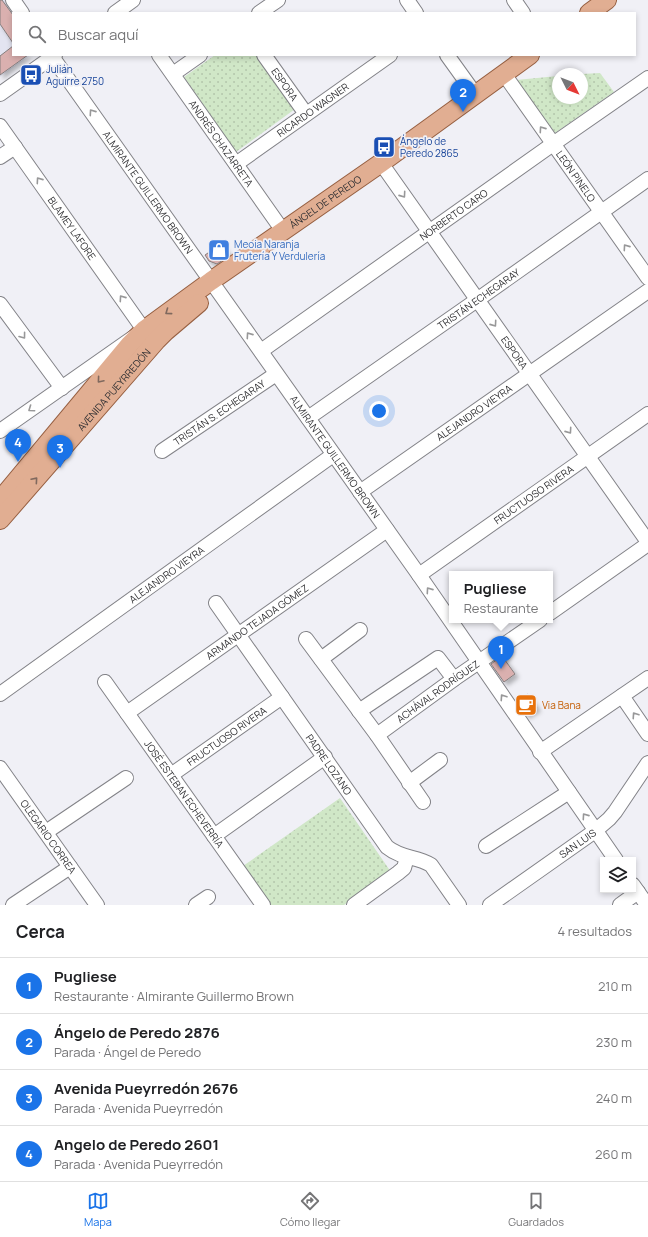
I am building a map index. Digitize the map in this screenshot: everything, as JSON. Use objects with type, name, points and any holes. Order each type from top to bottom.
[{"type":"main road","points":[[589,12],[607,0]]},
{"type":"main road","name":"ÁNGEL DE PEREDO","points":[[144,330],[211,281],[381,163],[529,56]]},
{"type":"main road","name":"AVENIDA PUEYRREDÓN","points":[[6,494],[166,331],[206,298],[210,291],[211,281]]},
{"type":"main road","name":"AVENIDA PUEYRREDÓN","points":[[0,520],[6,494],[130,344],[144,330]]},
{"type":"street","points":[[13,0],[21,12]]},
{"type":"street","points":[[260,12],[278,0]]},
{"type":"street","points":[[407,0],[415,12]]},
{"type":"street","points":[[514,0],[522,12]]},
{"type":"street","points":[[0,94],[53,56]]},
{"type":"street","name":"ALMIRANTE GUILLERMO BROWN","points":[[53,56],[449,619]]},
{"type":"street","name":"ANDRÉS CHAZARRETA","points":[[160,56],[283,231]]},
{"type":"street","points":[[173,74],[199,56]]},
{"type":"street","name":"ESPORA","points":[[265,56],[306,114]]},
{"type":"street","name":"RICARDO WAGNER","points":[[236,164],[389,56]]},
{"type":"street","points":[[448,56],[475,94]]},
{"type":"street","name":"LEÓN PINELO","points":[[504,74],[648,278]]},
{"type":"street","name":"NORBERTO CARO","points":[[261,351],[648,78]]},
{"type":"street","name":"BLAMEY LAFORE","points":[[0,126],[144,330]]},
{"type":"street","points":[[0,157],[15,147]]},
{"type":"street","name":"ESPORA","points":[[381,163],[648,543]]},
{"type":"street","name":"TRISTÁN ECHEGARAY","points":[[308,418],[648,179]]},
{"type":"street","name":"ALEJANDRO VIEYRA","points":[[360,492],[648,291]]},
{"type":"street","points":[[0,304],[62,388]]},
{"type":"street","name":"ÁNGEL DE PEREDO","points":[[0,431],[144,330]]},
{"type":"street","name":"TRISTÁN S. ECHEGARAY","points":[[162,451],[276,374]]},
{"type":"street","name":"FRUCTUOSO RIVERA","points":[[419,575],[648,414]]},
{"type":"street","name":"ALEJANDRO VIEYRA","points":[[0,694],[333,455]]},
{"type":"street","name":"ARMANDO TEJADA GÓMEZ","points":[[127,712],[387,530]]},
{"type":"street","points":[[553,611],[648,543]]},
{"type":"street","name":"PADRE LOZANO","points":[[216,603],[387,847],[395,853],[424,861],[431,865],[459,905]]},
{"type":"street","name":"ALMIRANTE GUILLERMO BROWN","points":[[452,623],[614,857]]},
{"type":"street","name":"ACHÁVAL RODRÍGUEZ","points":[[377,735],[454,679],[536,623]]},
{"type":"street","points":[[321,659],[360,630]]},
{"type":"street","points":[[306,639],[377,735],[422,802]]},
{"type":"street","points":[[359,712],[438,658],[454,679]]},
{"type":"street","points":[[540,752],[648,678]]},
{"type":"street","name":"JOSÉ ESTEBAN ECHEVERRÍA","points":[[105,682],[264,905]]},
{"type":"street","points":[[622,696],[648,734]]},
{"type":"street","name":"FRUCTUOSO RIVERA","points":[[171,775],[282,697]]},
{"type":"street","points":[[214,836],[325,757]]},
{"type":"street","points":[[409,782],[440,760]]},
{"type":"street","name":"SAN LUIS","points":[[490,905],[595,831],[609,819],[648,763]]},
{"type":"street","name":"OLEGARIO CORREA","points":[[0,768],[96,905]]},
{"type":"street","points":[[46,832],[126,778]]},
{"type":"street","points":[[486,846],[568,792]]},
{"type":"street","points":[[354,905],[404,868],[407,857]]},
{"type":"street","points":[[13,905],[70,867]]},
{"type":"street","points":[[636,889],[647,905]]},
{"type":"street","points":[[620,905],[632,893]]},
{"type":"street","points":[[196,905],[208,897]]},
{"type":"shaded area","points":[[0,0],[5,0],[13,12],[12,12],[12,56],[30,56],[0,77]]},
{"type":"green space","points":[[214,56],[258,56],[295,109],[236,152],[184,77]]},
{"type":"green space","points":[[600,73],[614,92],[555,133],[516,80],[552,77],[552,104],[588,104],[588,74]]},
{"type":"green space","points":[[340,798],[391,872],[344,905],[270,905],[243,866]]},
{"type":"building","points":[[0,0],[2,0],[12,14],[12,42],[0,24]]},
{"type":"building","points":[[12,47],[12,56],[27,56],[0,75],[0,56]]},
{"type":"building","name":"Meoia Naranja Frutería Y Verdulería","points":[[221,244],[230,255],[217,264],[209,261],[205,255]]},
{"type":"building","points":[[502,656],[515,674],[504,682],[491,664]]},
{"type":"building","name":"Via Bana","points":[[528,694],[537,708],[526,715],[517,702]]},
{"type":"place","name":"Julián Aguirre 2750","points":[[31,75]]},
{"type":"place","name":"Ángelo de Peredo 2876","points":[[463,112]]},
{"type":"place","name":"Ángelo de Peredo 2865","points":[[384,147]]},
{"type":"place","name":"Meoia Naranja Frutería Y Verdulería","points":[[219,250]]},
{"type":"place","name":"Angelo de Peredo 2601","points":[[18,462]]},
{"type":"place","name":"Avenida Pueyrredón 2676","points":[[60,468]]},
{"type":"place","name":"Pugliese","points":[[501,669]]},
{"type":"place","name":"Via Bana","points":[[526,705]]}]
